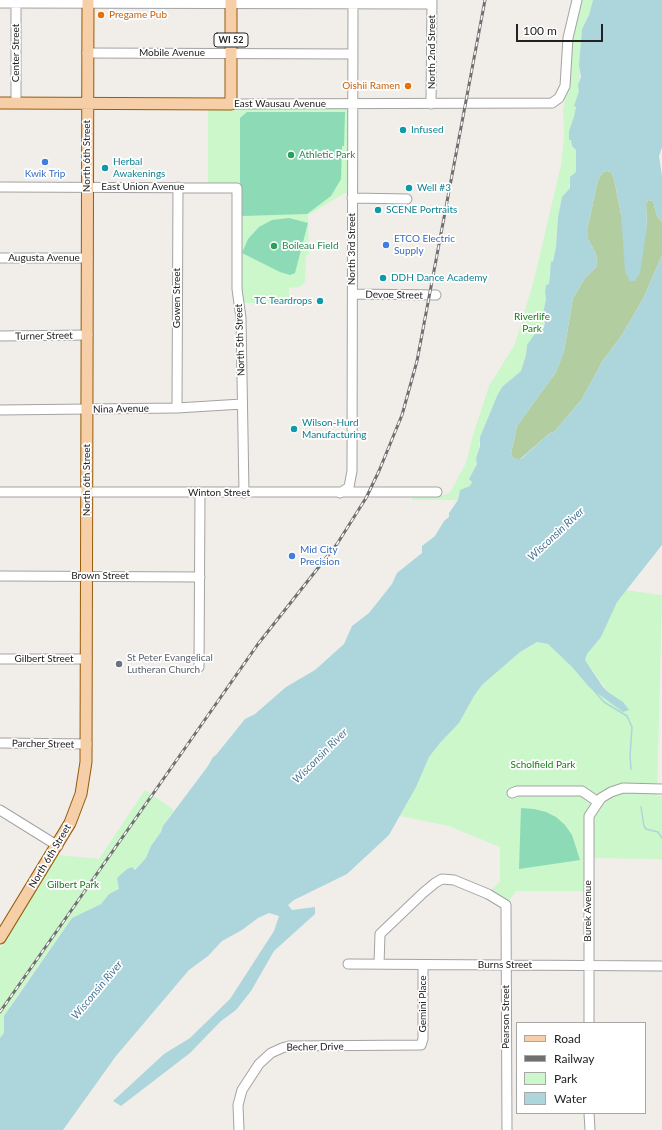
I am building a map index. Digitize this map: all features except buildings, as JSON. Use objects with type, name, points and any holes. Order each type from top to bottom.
[{"type":"main road","name":"North 6th Street","points":[[0,938],[58,846],[73,816],[80,794],[86,762],[88,2]]},
{"type":"main road","name":"WI 52","points":[[231,2],[231,104]]},
{"type":"main road","points":[[87,53],[90,62],[92,97],[97,101],[118,103]]},
{"type":"main road","points":[[155,103],[223,100],[229,95],[231,81]]},
{"type":"main road","name":"East Wausau Avenue","points":[[0,103],[231,104]]},
{"type":"street","name":"East Wausau Avenue","points":[[231,104],[548,104],[559,98],[565,86],[568,38],[577,0]]},
{"type":"street","name":"North 3rd Street","points":[[340,492],[350,488],[352,479],[353,2]]},
{"type":"street","points":[[0,3],[432,2]]},
{"type":"street","name":"North 2nd Street","points":[[431,104],[432,2]]},
{"type":"street","name":"Center Street","points":[[16,3],[16,103]]},
{"type":"street","name":"Mobile Avenue","points":[[87,53],[353,54]]},
{"type":"street","name":"East Union Avenue","points":[[0,187],[237,188]]},
{"type":"street","name":"Gowen Street","points":[[177,408],[178,187]]},
{"type":"street","name":"North 5th Street","points":[[237,188],[237,289],[241,318],[244,493]]},
{"type":"street","points":[[352,198],[407,198]]},
{"type":"street","name":"Augusta Avenue","points":[[0,258],[88,258]]},
{"type":"street","name":"Devoe Street","points":[[353,294],[436,295]]},
{"type":"street","name":"Turner Street","points":[[0,336],[88,335]]},
{"type":"street","name":"Nina Avenue","points":[[0,410],[177,408],[242,404]]},
{"type":"street","name":"Winton Street","points":[[0,492],[437,492]]},
{"type":"street","points":[[199,667],[200,493]]},
{"type":"street","name":"Brown Street","points":[[0,576],[200,577]]},
{"type":"street","name":"Gilbert Street","points":[[0,660],[87,659]]},
{"type":"street","name":"Parcher Street","points":[[0,743],[87,744]]},
{"type":"street","points":[[512,793],[517,791],[582,791],[598,802],[607,794],[623,788],[662,789]]},
{"type":"street","name":"Burek Avenue","points":[[589,1022],[588,824],[590,814],[598,802]]},
{"type":"street","points":[[0,810],[58,846]]},
{"type":"street","name":"Pearson Street","points":[[379,964],[380,934],[423,893],[438,881],[449,878],[488,894],[506,905],[507,1130]]},
{"type":"street","name":"Burns Street","points":[[348,964],[662,966]]},
{"type":"street","name":"Gemini Place","points":[[422,1044],[423,965]]},
{"type":"street","name":"Becher Drive","points":[[239,1130],[238,1105],[242,1090],[259,1064],[272,1053],[282,1048],[289,1046],[419,1047],[422,1044]]},
{"type":"street","points":[[590,1114],[590,1130]]},
{"type":"green space","name":"Riverlife Park","points":[[581,0],[593,0],[589,15],[582,29],[579,92],[571,140],[572,146],[576,150],[576,172],[569,185],[570,188],[562,197],[558,217],[556,247],[549,274],[549,284],[546,285],[546,299],[542,319],[544,321],[543,329],[527,345],[526,355],[521,371],[502,387],[497,396],[480,437],[477,464],[470,477],[472,482],[470,486],[459,492],[458,500],[412,500],[412,495],[444,495],[449,493],[452,489],[466,463],[473,435],[489,386],[515,344],[534,280],[561,165],[564,135],[563,110],[569,81],[573,34]]},
{"type":"green space","points":[[208,103],[352,103],[352,193],[345,193],[308,215],[309,255],[306,255],[305,282],[300,287],[289,288],[289,303],[238,303],[238,187],[208,187]]},
{"type":"green space","name":"Athletic Park","points":[[247,112],[345,112],[341,179],[331,196],[307,214],[242,216],[242,190],[240,184],[240,118]]},
{"type":"green space","points":[[603,172],[611,172],[614,179],[621,214],[647,227],[646,204],[648,200],[653,201],[657,216],[662,222],[662,255],[644,297],[622,335],[602,362],[582,399],[554,432],[550,433],[519,460],[513,458],[511,454],[517,426],[556,372],[564,351],[573,298],[585,278],[597,266],[596,254],[588,239],[588,226],[598,180]]},
{"type":"green space","name":"Boileau Field","points":[[289,218],[308,223],[295,273],[290,275],[280,272],[242,253],[248,239],[259,227],[272,220]]},
{"type":"green space","name":"Scholfield Park","points":[[625,590],[662,595],[657,796],[662,796],[662,859],[584,858],[584,891],[516,891],[506,905],[488,894],[500,881],[500,847],[449,826],[400,816],[429,757],[459,723],[482,685],[520,652],[537,642],[548,644],[572,667],[589,687],[604,696],[623,702],[608,692],[585,660],[587,654],[601,637],[616,602]]},
{"type":"green space","name":"Gilbert Park","points":[[145,790],[174,810],[151,846],[150,852],[135,870],[132,867],[124,871],[118,883],[120,889],[109,894],[101,904],[72,918],[15,999],[4,1027],[4,1033],[0,1038],[0,948],[58,855],[99,859]]},
{"type":"green space","points":[[521,808],[546,812],[556,817],[565,825],[572,835],[580,860],[519,869]]},
{"type":"water","name":"Wisconsin River","points":[[593,0],[662,0],[662,147],[659,156],[662,176],[662,222],[657,216],[653,201],[648,200],[646,204],[647,227],[640,273],[635,281],[630,281],[625,271],[621,214],[614,179],[611,172],[603,172],[598,180],[588,226],[588,239],[596,254],[597,266],[585,278],[573,298],[564,351],[556,372],[517,426],[511,454],[513,458],[521,459],[550,433],[554,432],[582,399],[602,362],[622,335],[644,297],[662,255],[662,545],[617,602],[601,637],[587,654],[585,660],[603,687],[623,702],[629,710],[623,712],[589,687],[572,667],[548,644],[537,642],[520,652],[482,685],[459,723],[429,757],[416,787],[389,835],[347,874],[294,900],[288,905],[292,910],[315,907],[315,914],[274,951],[251,991],[236,1010],[221,1021],[190,1053],[121,1106],[113,1101],[164,1054],[190,1038],[230,999],[274,931],[279,916],[269,913],[258,918],[242,930],[222,941],[208,956],[189,970],[116,1056],[63,1130],[0,1130],[0,1038],[4,1033],[4,1016],[72,918],[101,904],[109,894],[119,889],[117,878],[127,869],[132,867],[135,870],[146,858],[151,846],[161,832],[163,826],[208,766],[213,757],[245,719],[255,714],[286,687],[315,670],[344,644],[352,626],[369,613],[392,584],[397,573],[422,553],[422,546],[435,536],[444,521],[449,517],[449,513],[458,500],[460,490],[470,486],[472,482],[469,479],[477,464],[476,459],[480,446],[480,437],[497,396],[502,387],[521,371],[526,355],[527,345],[534,335],[543,329],[545,323],[542,319],[546,299],[545,292],[546,285],[549,284],[551,262],[553,261],[556,247],[558,217],[562,197],[570,188],[570,177],[576,172],[576,150],[572,146],[571,140],[569,140],[569,131],[574,117],[576,107],[574,106],[579,91],[578,85],[581,77],[579,65],[582,29],[589,15]]},
{"type":"waterway","points":[[590,686],[604,702],[627,716],[632,727],[630,756],[631,769]]},
{"type":"waterway","points":[[641,807],[644,826],[646,829],[658,832],[662,838]]},
{"type":"railway","points":[[0,1012],[258,644],[337,544],[366,498],[379,471],[402,415],[417,361],[485,0]]},
{"type":"place","name":"Pregame Pub","points":[[101,15]]},
{"type":"place","name":"Oishii Ramen","points":[[408,86]]},
{"type":"place","name":"Infused","points":[[403,130]]},
{"type":"place","name":"Athletic Park","points":[[291,155]]},
{"type":"place","name":"Kwik Trip","points":[[45,162]]},
{"type":"place","name":"Herbal Awakenings","points":[[105,168]]},
{"type":"place","name":"Well #3","points":[[409,188]]},
{"type":"place","name":"SCENE Portraits","points":[[378,210]]},
{"type":"place","name":"ETCO Electric Supply","points":[[386,245]]},
{"type":"place","name":"Boileau Field","points":[[274,246]]},
{"type":"place","name":"DDH Dance Academy","points":[[383,278]]},
{"type":"place","name":"TC Teardrops","points":[[320,301]]},
{"type":"place","name":"Wilson-Hurd Manufacturing","points":[[294,429]]},
{"type":"place","name":"Mid City Precision","points":[[292,556]]},
{"type":"place","name":"St Peter Evangelical Lutheran Church","points":[[119,664]]}]
